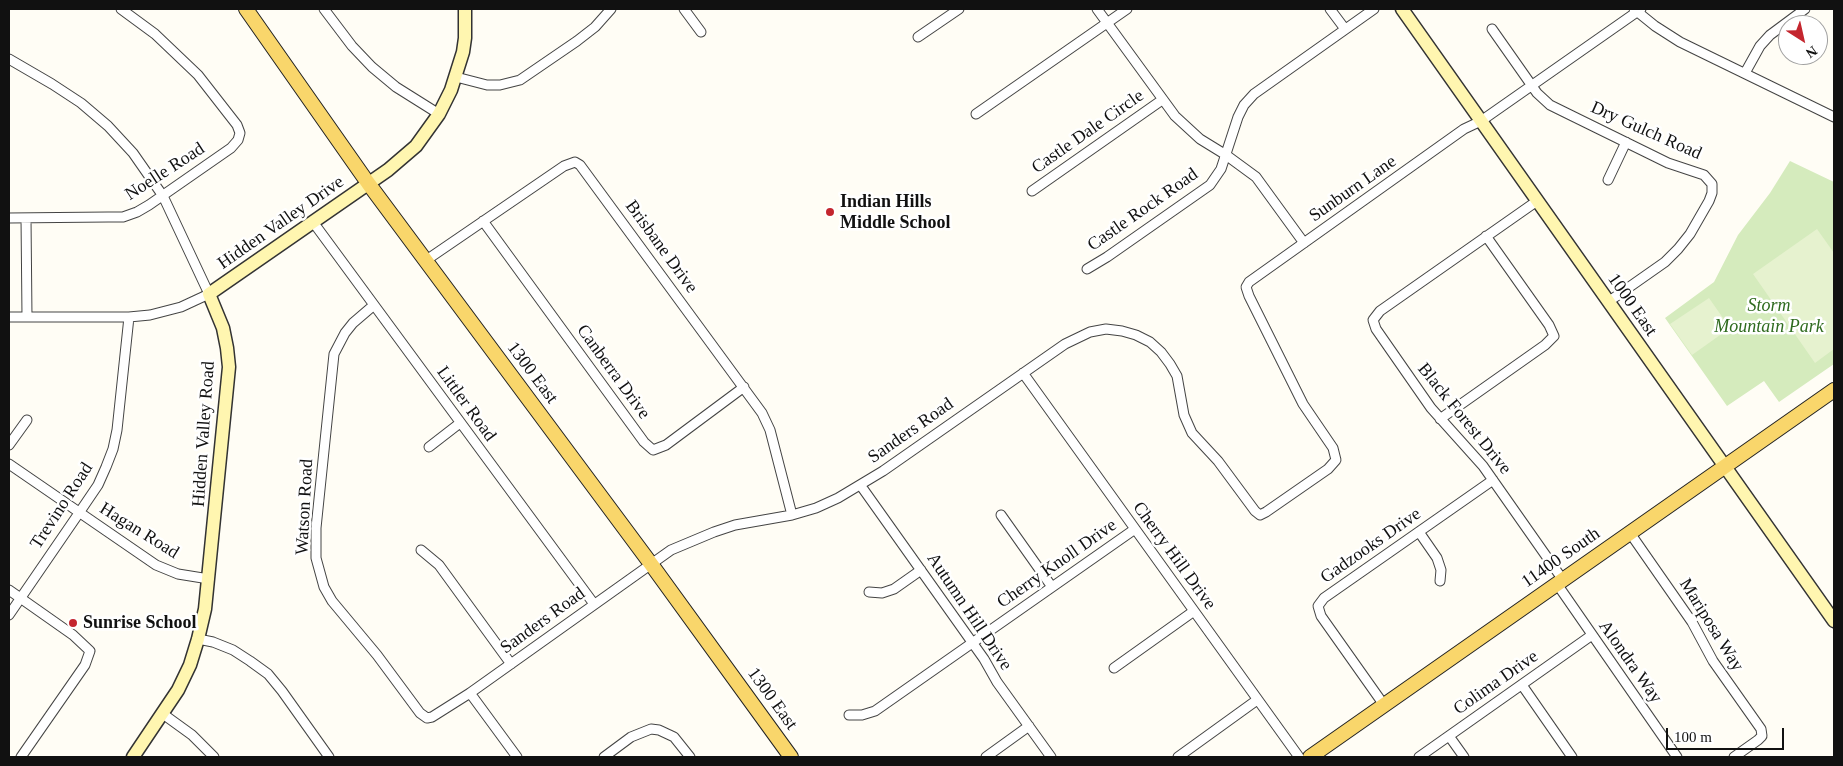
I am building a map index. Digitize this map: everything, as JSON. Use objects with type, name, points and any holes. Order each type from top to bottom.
[{"type":"main road","name":"1300 East","points":[[246,9],[368,183],[791,757]]},
{"type":"main road","name":"11400 South","points":[[1310,757],[1834,390]]},
{"type":"street","name":"Noelle Road","points":[[9,218],[123,216],[137,212],[230,148],[240,136],[237,125],[198,75],[155,34],[121,9]]},
{"type":"street","points":[[324,9],[352,46],[372,67],[396,87],[439,114]]},
{"type":"street","name":"Hidden Valley Drive","points":[[9,317],[129,317],[150,315],[191,304],[209,294],[398,163],[412,150],[439,114],[456,77],[465,38],[465,9]]},
{"type":"street","points":[[456,77],[487,85],[500,85],[520,80],[595,27],[611,9]]},
{"type":"street","points":[[684,9],[700,32]]},
{"type":"street","points":[[918,37],[959,9]]},
{"type":"street","points":[[1097,9],[1162,100],[1188,128],[1247,169],[1260,182],[1304,243]]},
{"type":"street","points":[[976,114],[1127,9]]},
{"type":"street","points":[[1330,9],[1345,29]]},
{"type":"street","name":"Castle Rock Road","points":[[1087,268],[1107,257],[1210,185],[1221,169],[1238,117],[1244,105],[1254,94],[1374,9]]},
{"type":"street","name":"1000 East","points":[[1402,9],[1834,621]]},
{"type":"street","points":[[1745,73],[1760,46],[1770,35],[1805,9]]},
{"type":"street","points":[[1637,10],[1668,35],[1834,117]]},
{"type":"street","name":"Sunburn Lane","points":[[1336,460],[1333,448],[1303,404],[1246,287],[1253,279],[1464,129],[1481,121],[1637,10]]},
{"type":"street","name":"Dry Gulch Road","points":[[1492,29],[1540,97],[1550,105],[1668,163],[1704,175],[1712,184],[1712,193],[1699,218],[1678,249],[1665,262],[1608,302]]},
{"type":"street","name":"Hidden Valley Road","points":[[9,59],[80,103],[108,126],[133,153],[162,196],[209,294],[223,328],[227,348],[229,367],[205,609],[198,639],[182,682],[163,714],[133,757]]},
{"type":"street","name":"Castle Dale Circle","points":[[1032,191],[1162,100]]},
{"type":"street","points":[[1608,180],[1626,142]]},
{"type":"street","name":"Brisbane Drive","points":[[425,261],[564,166],[575,162],[580,165],[762,414],[770,430],[792,515]]},
{"type":"street","name":"Black Forest Drive","points":[[1537,201],[1380,311],[1373,320],[1376,330],[1440,419],[1474,453],[1560,582]]},
{"type":"street","points":[[26,218],[27,317]]},
{"type":"street","name":"Canberra Drive","points":[[483,221],[644,442],[653,450],[666,445],[744,387]]},
{"type":"street","name":"Littler Road","points":[[313,222],[594,604]]},
{"type":"street","points":[[1440,419],[1546,345],[1554,336],[1549,325],[1486,236]]},
{"type":"street","name":"Watson Road","points":[[374,305],[353,323],[345,333],[334,354],[316,528],[316,558],[324,587],[332,601],[420,714],[427,718]]},
{"type":"street","name":"Trevino Road","points":[[9,615],[98,485],[113,449],[120,411],[129,317]]},
{"type":"street","name":"Sanders Road","points":[[427,718],[437,715],[470,693],[671,550],[735,525],[792,515],[816,508],[861,486],[1065,344],[1090,332],[1106,329],[1122,330],[1150,342],[1166,358],[1177,376],[1184,415],[1192,433],[1218,461],[1250,505],[1260,515],[1328,469],[1336,460]]},
{"type":"street","name":"Cherry Hill Drive","points":[[1023,373],[1299,757]]},
{"type":"street","points":[[9,445],[27,420]]},
{"type":"street","points":[[430,447],[460,424]]},
{"type":"street","name":"Hagan Road","points":[[9,464],[156,565],[178,574],[209,579]]},
{"type":"street","name":"Gadzooks Drive","points":[[1384,705],[1321,616],[1318,606],[1324,598],[1493,480]]},
{"type":"street","name":"Autumn Hill Drive","points":[[861,486],[973,642],[997,682],[1051,757]]},
{"type":"street","points":[[1001,515],[1052,586]]},
{"type":"street","name":"Cherry Knoll Drive","points":[[849,715],[862,715],[875,710],[1135,529]]},
{"type":"street","points":[[1419,532],[1437,558],[1441,570],[1440,581]]},
{"type":"street","name":"Mariposa Way","points":[[1630,533],[1692,622],[1713,661],[1761,729],[1762,736],[1734,757]]},
{"type":"street","points":[[421,550],[438,565],[511,664]]},
{"type":"street","points":[[869,592],[882,593],[894,589],[921,570]]},
{"type":"street","name":"Alondra Way","points":[[1560,582],[1592,635],[1676,757]]},
{"type":"street","points":[[9,590],[73,634],[90,651],[85,665],[21,757]]},
{"type":"street","points":[[1114,668],[1194,611]]},
{"type":"street","name":"Colima Drive","points":[[1418,757],[1592,635]]},
{"type":"street","points":[[198,639],[213,642],[232,650],[268,674],[329,757]]},
{"type":"street","points":[[1522,685],[1572,757]]},
{"type":"street","points":[[470,693],[517,757]]},
{"type":"street","points":[[1178,757],[1257,700]]},
{"type":"street","points":[[163,714],[192,735],[214,757]]},
{"type":"street","points":[[986,757],[1029,726]]},
{"type":"street","points":[[604,757],[632,737],[651,729],[659,730],[674,737],[690,757]]},
{"type":"street","points":[[1449,736],[1464,757]]},
{"type":"green space","name":"Storm Mountain Park","points":[[1790,161],[1834,182],[1834,364],[1779,402],[1764,381],[1727,406],[1665,318],[1714,282],[1738,235],[1770,193]]},
{"type":"green space","points":[[1817,229],[1834,253],[1834,349],[1815,363],[1753,274]]},
{"type":"green space","points":[[1709,298],[1730,328],[1692,355],[1670,324]]},
{"type":"place","name":"Indian Hills Middle School","points":[[830,212]]},
{"type":"place","name":"Sunrise School","points":[[73,623]]}]
